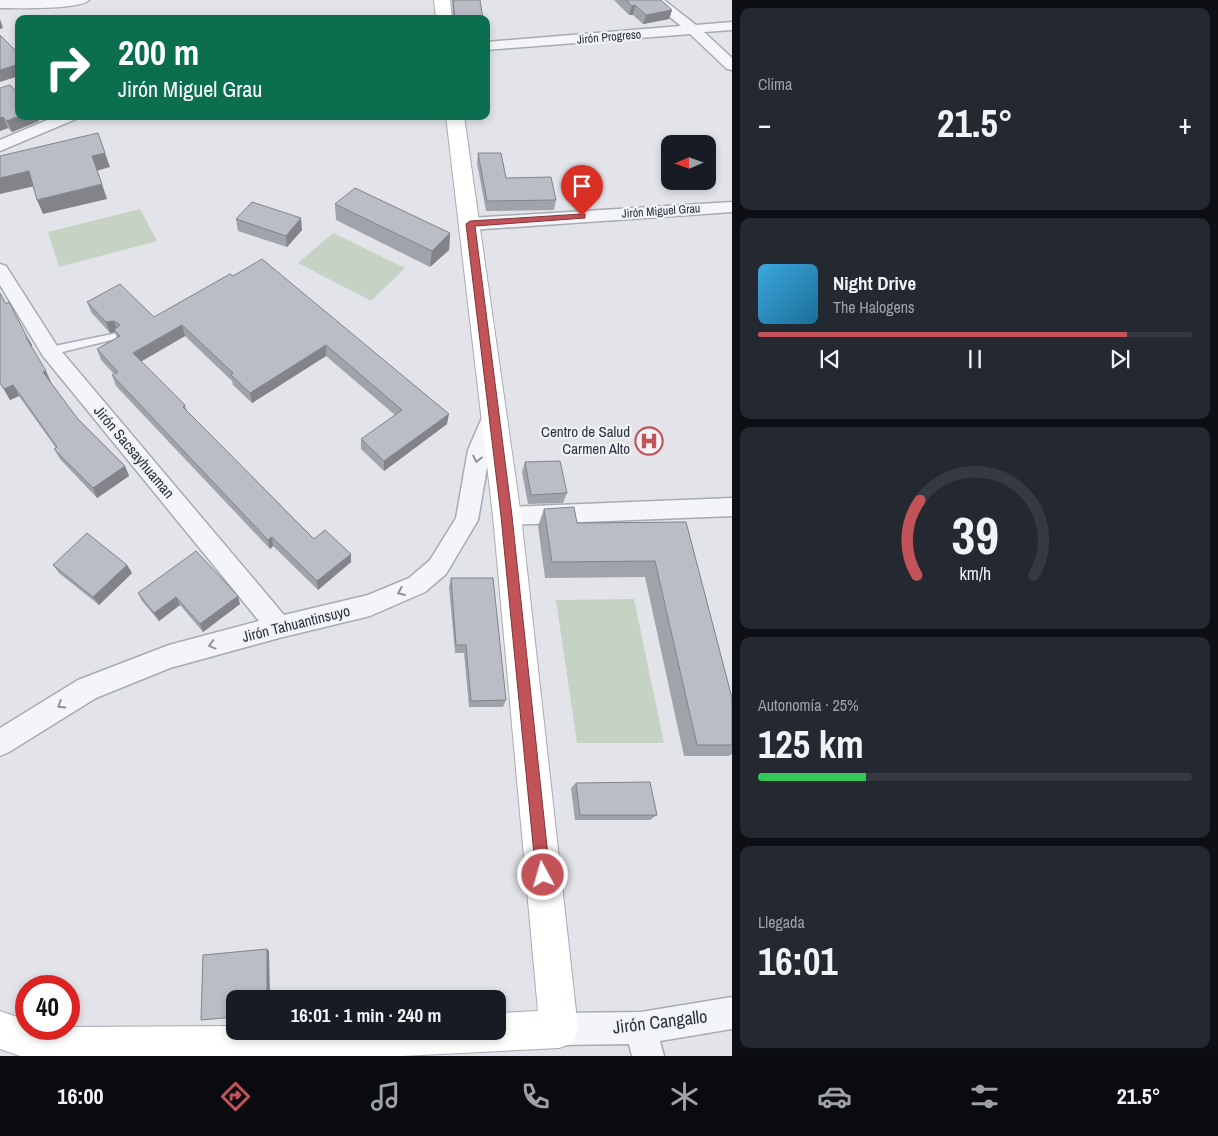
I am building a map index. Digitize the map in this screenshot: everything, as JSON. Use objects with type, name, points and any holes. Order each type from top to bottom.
[{"type":"street","points":[[0,4],[59,3],[82,0]]},
{"type":"street","points":[[442,0],[444,15]]},
{"type":"street","points":[[656,0],[694,30],[732,66]]},
{"type":"street","name":"Jirón Progreso","points":[[490,46],[732,26]]},
{"type":"street","points":[[0,146],[62,120]]},
{"type":"street","points":[[0,1030],[47,1046],[57,1046],[234,1045],[559,1029],[507,516],[456,120]]},
{"type":"street","name":"Jirón Miguel Grau","points":[[470,224],[732,207]]},
{"type":"street","name":"Jirón Sacsayhuaman","points":[[0,270],[50,351],[279,627]]},
{"type":"street","name":"Jirón Tahuantinsuyo","points":[[0,743],[87,689],[169,657],[370,605],[417,585],[438,567],[467,520],[479,450],[494,413]]},
{"type":"street","points":[[507,516],[732,507]]},
{"type":"street","name":"Jirón Cangallo","points":[[559,1029],[645,1042],[732,1013]]},
{"type":"lane","points":[[50,351],[117,336]]},
{"type":"green space","points":[[140,209],[157,241],[59,267],[48,232]]},
{"type":"green space","points":[[333,233],[405,268],[371,301],[298,263]]},
{"type":"green space","points":[[634,599],[664,743],[577,743],[556,600]]},
{"type":"building","points":[[453,0],[480,0],[482,15],[455,15]]},
{"type":"building","points":[[626,0],[661,0],[672,10],[646,15]]},
{"type":"building","points":[[0,35],[15,50],[15,65],[0,70]]},
{"type":"building","points":[[10,85],[15,90],[15,118],[7,121],[3,117],[0,118],[0,88]]},
{"type":"building","points":[[98,133],[105,153],[92,156],[102,184],[37,200],[29,171],[0,178],[0,156]]},
{"type":"building","points":[[478,153],[501,153],[506,178],[551,177],[556,200],[487,201]]},
{"type":"building","points":[[355,188],[450,233],[432,251],[335,204]]},
{"type":"building","points":[[252,202],[301,218],[286,236],[236,219]]},
{"type":"building","points":[[262,259],[449,414],[384,461],[361,439],[402,410],[326,345],[250,393],[231,375],[233,373],[182,325],[133,353],[185,405],[183,407],[314,539],[325,530],[351,554],[317,581],[272,537],[268,540],[112,375],[118,372],[97,349],[120,336],[114,330],[120,325],[114,321],[106,322],[87,302],[120,284],[154,317],[230,274],[233,276]]},
{"type":"building","points":[[0,293],[6,304],[9,302],[27,339],[46,371],[43,372],[77,418],[125,466],[93,488],[54,449],[57,447],[13,385],[4,389],[0,383]]},
{"type":"building","points":[[560,461],[567,493],[531,495],[525,462]]},
{"type":"building","points":[[574,507],[577,523],[686,522],[732,698],[732,745],[697,745],[655,561],[552,562],[544,509]]},
{"type":"building","points":[[87,533],[127,565],[93,597],[53,565]]},
{"type":"building","points":[[196,551],[238,596],[200,624],[176,597],[154,613],[138,593]]},
{"type":"building","points":[[451,578],[493,578],[506,700],[471,701],[466,645],[456,645]]},
{"type":"building","points":[[650,782],[657,815],[580,815],[576,783]]},
{"type":"building","points":[[267,949],[267,990],[226,990],[226,1018],[201,1020],[203,955]]},
{"type":"place","name":"Centro de Salud Carmen Alto","points":[[649,441]]},
{"type":"route","points":[[543,875],[507,516],[470,224],[582,216]]}]
